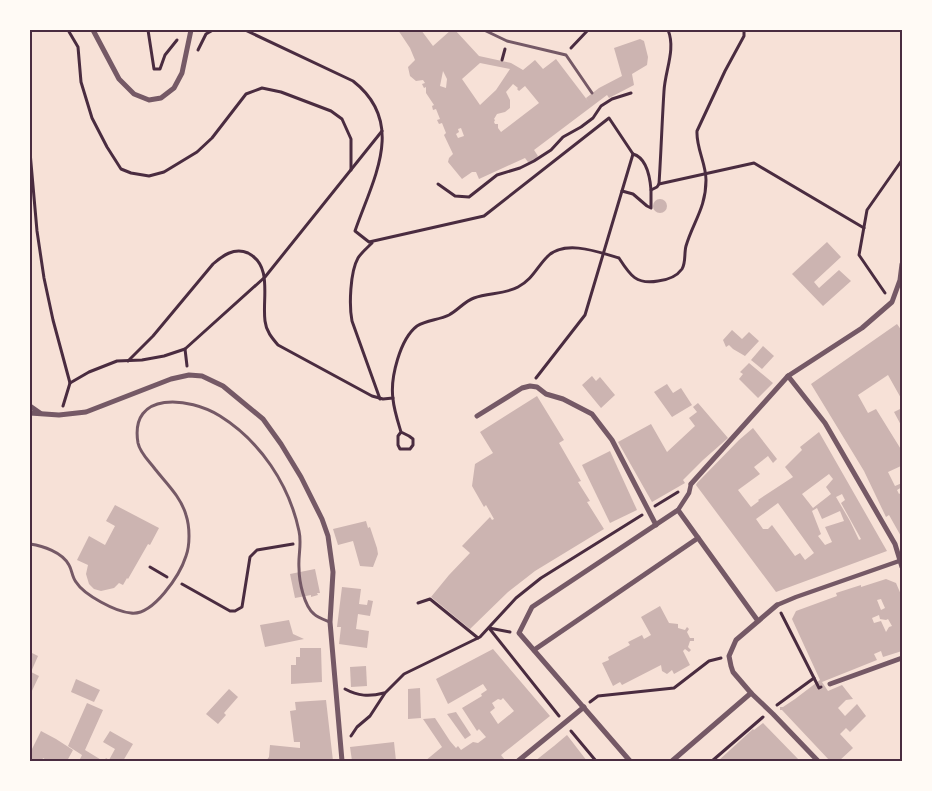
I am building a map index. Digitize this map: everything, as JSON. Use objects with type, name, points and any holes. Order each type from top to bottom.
[{"type":"street","points":[[93,30],[119,79],[134,94],[149,100],[161,98],[174,88],[182,73],[191,30]]},
{"type":"street","points":[[630,761],[519,633],[532,607],[678,510],[689,493],[691,484],[788,376],[862,328],[892,302],[901,282],[902,264]]},
{"type":"street","points":[[30,413],[61,415],[86,412],[171,378],[189,375],[202,376],[222,386],[263,418],[296,468],[322,519],[328,536],[333,572],[330,622],[342,761]]},
{"type":"street","points":[[788,376],[825,423],[894,544],[902,567]]},
{"type":"street","points":[[477,416],[522,388],[530,386],[537,387],[546,394],[563,399],[592,414],[612,440],[656,525]]},
{"type":"street","points":[[30,406],[42,415]]},
{"type":"street","points":[[678,510],[758,621]]},
{"type":"street","points":[[534,650],[698,538]]},
{"type":"street","points":[[818,761],[772,712],[751,693],[734,672],[730,656],[736,640],[777,605],[901,560]]},
{"type":"street","points":[[830,684],[902,658]]},
{"type":"street","points":[[672,761],[751,693]]},
{"type":"street","points":[[518,761],[584,708]]},
{"type":"lane","points":[[484,30],[506,42],[566,55],[592,93]]},
{"type":"lane","points":[[30,544],[56,553],[68,564],[76,582],[89,594],[106,605],[131,614],[140,613],[153,604],[174,580],[187,556],[189,537],[187,516],[178,499],[143,455],[139,445],[137,430],[140,420],[148,409],[173,401],[193,403],[213,412],[234,425],[254,442],[270,465],[292,504],[301,543],[299,568],[308,608],[315,615],[330,622]]},
{"type":"path","points":[[68,30],[78,47],[81,82],[92,118],[121,169],[149,176],[164,172],[197,152],[212,138],[246,94],[262,88],[281,92],[331,111],[342,119],[351,139],[351,170]]},
{"type":"path","points":[[148,30],[154,69],[162,66],[165,55],[179,36]]},
{"type":"path","points":[[245,30],[353,81],[365,90],[375,105],[383,130],[382,152],[355,231],[369,242],[484,216],[609,118],[633,154],[639,155],[644,161],[651,190],[651,208],[633,194],[622,191]]},
{"type":"path","points":[[573,45],[588,30]]},
{"type":"path","points":[[659,184],[664,88],[670,59],[671,38],[668,30]]},
{"type":"path","points":[[401,432],[413,439],[413,445],[410,449],[400,448],[398,445],[398,436],[401,432],[392,398],[396,362],[411,332],[419,325],[450,314],[472,299],[517,288],[538,271],[547,256],[557,250],[576,248],[619,258],[635,279],[644,282],[663,280],[674,276],[681,270],[686,245],[703,207],[705,191],[706,179],[697,139],[698,131],[725,71],[744,36],[744,30]]},
{"type":"path","points":[[438,184],[455,196],[469,197],[497,175],[534,161],[550,150],[563,137],[582,127],[593,118],[601,106],[612,99],[631,93]]},
{"type":"path","points":[[70,383],[117,362],[156,358],[185,349],[265,277],[383,130]]},
{"type":"path","points":[[30,152],[44,278],[70,383],[61,415]]},
{"type":"path","points":[[530,386],[585,315],[633,154]]},
{"type":"path","points":[[892,302],[859,255],[867,210],[902,160]]},
{"type":"path","points":[[651,190],[659,184],[754,163],[864,228]]},
{"type":"path","points":[[372,242],[358,258],[351,290],[350,310],[352,322],[380,399]]},
{"type":"path","points":[[128,361],[153,336],[199,279],[221,257],[237,251],[245,252],[262,264],[265,277],[265,322],[272,338],[278,345],[380,399],[392,398]]},
{"type":"path","points":[[185,349],[189,375]]},
{"type":"path","points":[[340,751],[357,727],[370,716],[385,693],[404,674],[478,638],[516,598],[541,578],[691,484]]},
{"type":"path","points":[[150,567],[230,611],[236,611],[242,607],[250,557],[253,552],[301,543]]},
{"type":"path","points":[[418,603],[430,598],[478,638]]},
{"type":"path","points":[[777,605],[819,688],[830,684]]},
{"type":"path","points":[[489,628],[519,633]]},
{"type":"path","points":[[489,628],[562,725],[596,761]]},
{"type":"path","points":[[584,708],[598,696],[674,688],[709,661],[730,656]]},
{"type":"path","points":[[712,761],[814,678]]},
{"type":"path","points":[[334,683],[353,693],[369,697],[385,693]]},
{"type":"building","points":[[398,30],[421,30],[433,46],[451,30],[455,30],[479,56],[511,63],[523,70],[535,60],[543,69],[556,59],[588,101],[586,98],[599,88],[622,76],[614,48],[640,39],[644,41],[648,57],[647,65],[632,74],[634,85],[609,98],[607,95],[534,150],[538,156],[534,161],[528,162],[525,158],[479,179],[476,172],[472,172],[462,179],[448,162],[453,154],[444,135],[446,133],[442,123],[439,124],[437,120],[440,119],[436,109],[433,110],[432,106],[434,105],[426,93],[426,87],[424,88],[422,84],[425,83],[423,80],[416,81],[410,76],[408,67],[415,60],[410,48]],"holes":[[[480,63],[510,69],[496,90],[480,105],[462,79]],[[443,71],[447,79],[446,88],[440,86]],[[513,84],[519,91],[525,86],[539,103],[501,132],[494,119],[497,114],[505,112],[510,108],[510,100],[506,92]],[[461,128],[464,136],[458,138],[456,134],[459,132],[458,129]]]},
{"type":"building","points":[[660,199],[665,201],[667,206],[665,211],[660,213],[655,211],[653,206],[655,201]]},
{"type":"building","points":[[827,242],[841,257],[814,282],[819,288],[839,270],[851,281],[823,306],[792,274]]},
{"type":"building","points":[[897,324],[902,331],[902,400],[888,375],[858,395],[868,413],[876,409],[902,451],[902,468],[901,466],[888,472],[895,486],[902,483],[902,487],[897,490],[899,494],[902,492],[902,538],[889,515],[886,517],[864,471],[811,384]]},
{"type":"building","points":[[732,330],[742,339],[749,332],[759,341],[745,356],[729,345],[726,347],[723,340]]},
{"type":"building","points":[[763,346],[774,356],[762,369],[751,360]]},
{"type":"building","points":[[749,363],[773,383],[758,398],[739,379],[743,374],[740,372]]},
{"type":"building","points":[[592,376],[596,381],[600,377],[615,395],[601,408],[582,385]]},
{"type":"building","points":[[667,384],[673,393],[681,388],[692,405],[672,417],[654,392]]},
{"type":"building","points":[[537,396],[564,440],[559,443],[581,481],[578,482],[590,501],[587,502],[604,529],[535,571],[508,592],[470,629],[431,597],[470,553],[462,546],[490,517],[492,520],[494,519],[486,505],[484,507],[472,486],[475,464],[493,453],[480,432]]},
{"type":"building","points":[[698,403],[728,438],[683,480],[685,483],[652,502],[618,442],[651,424],[667,452],[695,426],[689,418],[697,412],[693,407]]},
{"type":"building","points":[[902,408],[902,427],[894,412]]},
{"type":"building","points":[[753,428],[777,459],[773,463],[768,456],[754,467],[760,474],[738,490],[751,507],[758,500],[793,477],[785,467],[802,450],[800,447],[819,432],[887,551],[776,592],[696,485]],"holes":[[[829,474],[833,479],[826,487],[831,494],[813,508],[802,494]],[[842,494],[845,500],[841,503],[861,539],[859,540],[836,497]],[[778,503],[814,553],[805,560],[800,553],[795,556],[772,525],[768,529],[763,529],[756,519]],[[817,508],[822,519],[840,511],[844,521],[825,527],[832,542],[825,545],[818,536],[821,534],[812,511]]]},
{"type":"building","points":[[610,451],[637,510],[610,523],[582,465]]},
{"type":"building","points":[[115,505],[159,528],[123,585],[119,583],[114,588],[101,591],[94,589],[89,584],[86,574],[88,565],[77,560],[89,536],[105,545],[115,526],[106,521]]},
{"type":"building","points":[[366,521],[368,528],[370,527],[378,554],[373,567],[360,566],[353,541],[338,545],[333,529]]},
{"type":"building","points":[[315,569],[320,593],[311,597],[311,595],[295,598],[290,574]]},
{"type":"building","points":[[886,579],[896,583],[902,597],[902,651],[883,657],[881,651],[874,654],[877,660],[822,682],[828,691],[842,685],[853,699],[846,700],[838,708],[845,716],[857,704],[866,716],[850,732],[846,728],[840,734],[853,748],[839,761],[830,761],[780,710],[780,707],[795,699],[820,680],[792,619],[796,611],[837,596],[836,593],[861,585],[861,587]],"holes":[[[881,599],[885,608],[881,610],[877,600]],[[879,615],[880,619],[888,619],[892,626],[886,632],[881,621],[874,623],[872,618]]]},
{"type":"building","points":[[342,587],[361,589],[359,604],[367,605],[368,600],[373,601],[370,616],[358,614],[356,629],[369,631],[367,648],[339,644],[341,627],[337,627]]},
{"type":"building","points":[[660,606],[669,623],[678,624],[678,628],[685,630],[687,627],[690,638],[694,638],[694,641],[690,641],[688,647],[691,650],[689,652],[685,649],[683,651],[690,665],[674,674],[672,670],[667,674],[662,671],[661,665],[622,685],[620,682],[613,686],[602,663],[609,660],[608,657],[630,645],[628,642],[642,635],[644,639],[651,635],[641,617]]},
{"type":"building","points":[[289,620],[293,634],[304,639],[265,647],[260,625]]},
{"type":"building","points":[[300,648],[321,648],[322,682],[291,684],[291,665],[296,665],[296,657],[300,657]]},
{"type":"building","points":[[493,649],[550,716],[501,755],[504,761],[425,761],[442,747],[423,719],[435,718],[450,741],[456,748],[458,746],[461,750],[473,742],[478,743],[486,737],[479,729],[477,731],[462,708],[482,696],[481,694],[487,690],[483,684],[448,704],[436,679]],"holes":[[[503,698],[514,711],[498,724],[490,712],[495,708],[492,703]]]},
{"type":"building","points":[[30,652],[38,656],[31,672],[39,676],[30,695]]},
{"type":"building","points":[[366,666],[367,686],[351,687],[350,667]]},
{"type":"building","points":[[76,679],[100,690],[94,702],[71,692]]},
{"type":"building","points":[[420,688],[421,718],[408,719],[408,689]]},
{"type":"building","points":[[229,689],[238,697],[224,713],[226,715],[218,724],[206,714]]},
{"type":"building","points":[[326,700],[333,761],[266,761],[269,757],[270,745],[300,748],[300,742],[294,742],[290,711],[296,710],[295,702]]},
{"type":"building","points":[[87,703],[103,710],[85,750],[103,761],[79,761],[82,755],[68,746]]},
{"type":"building","points":[[456,712],[471,735],[465,739],[447,714]]},
{"type":"building","points":[[763,723],[800,761],[718,761],[753,729]]},
{"type":"building","points":[[41,731],[73,750],[67,761],[48,761],[43,758],[42,761],[30,761],[31,751]]},
{"type":"building","points":[[110,731],[133,744],[123,761],[104,761],[106,758],[109,760],[115,749],[103,742]]},
{"type":"building","points":[[567,735],[587,761],[535,761],[554,746]]},
{"type":"building","points":[[394,742],[396,761],[352,761],[350,747]]}]
